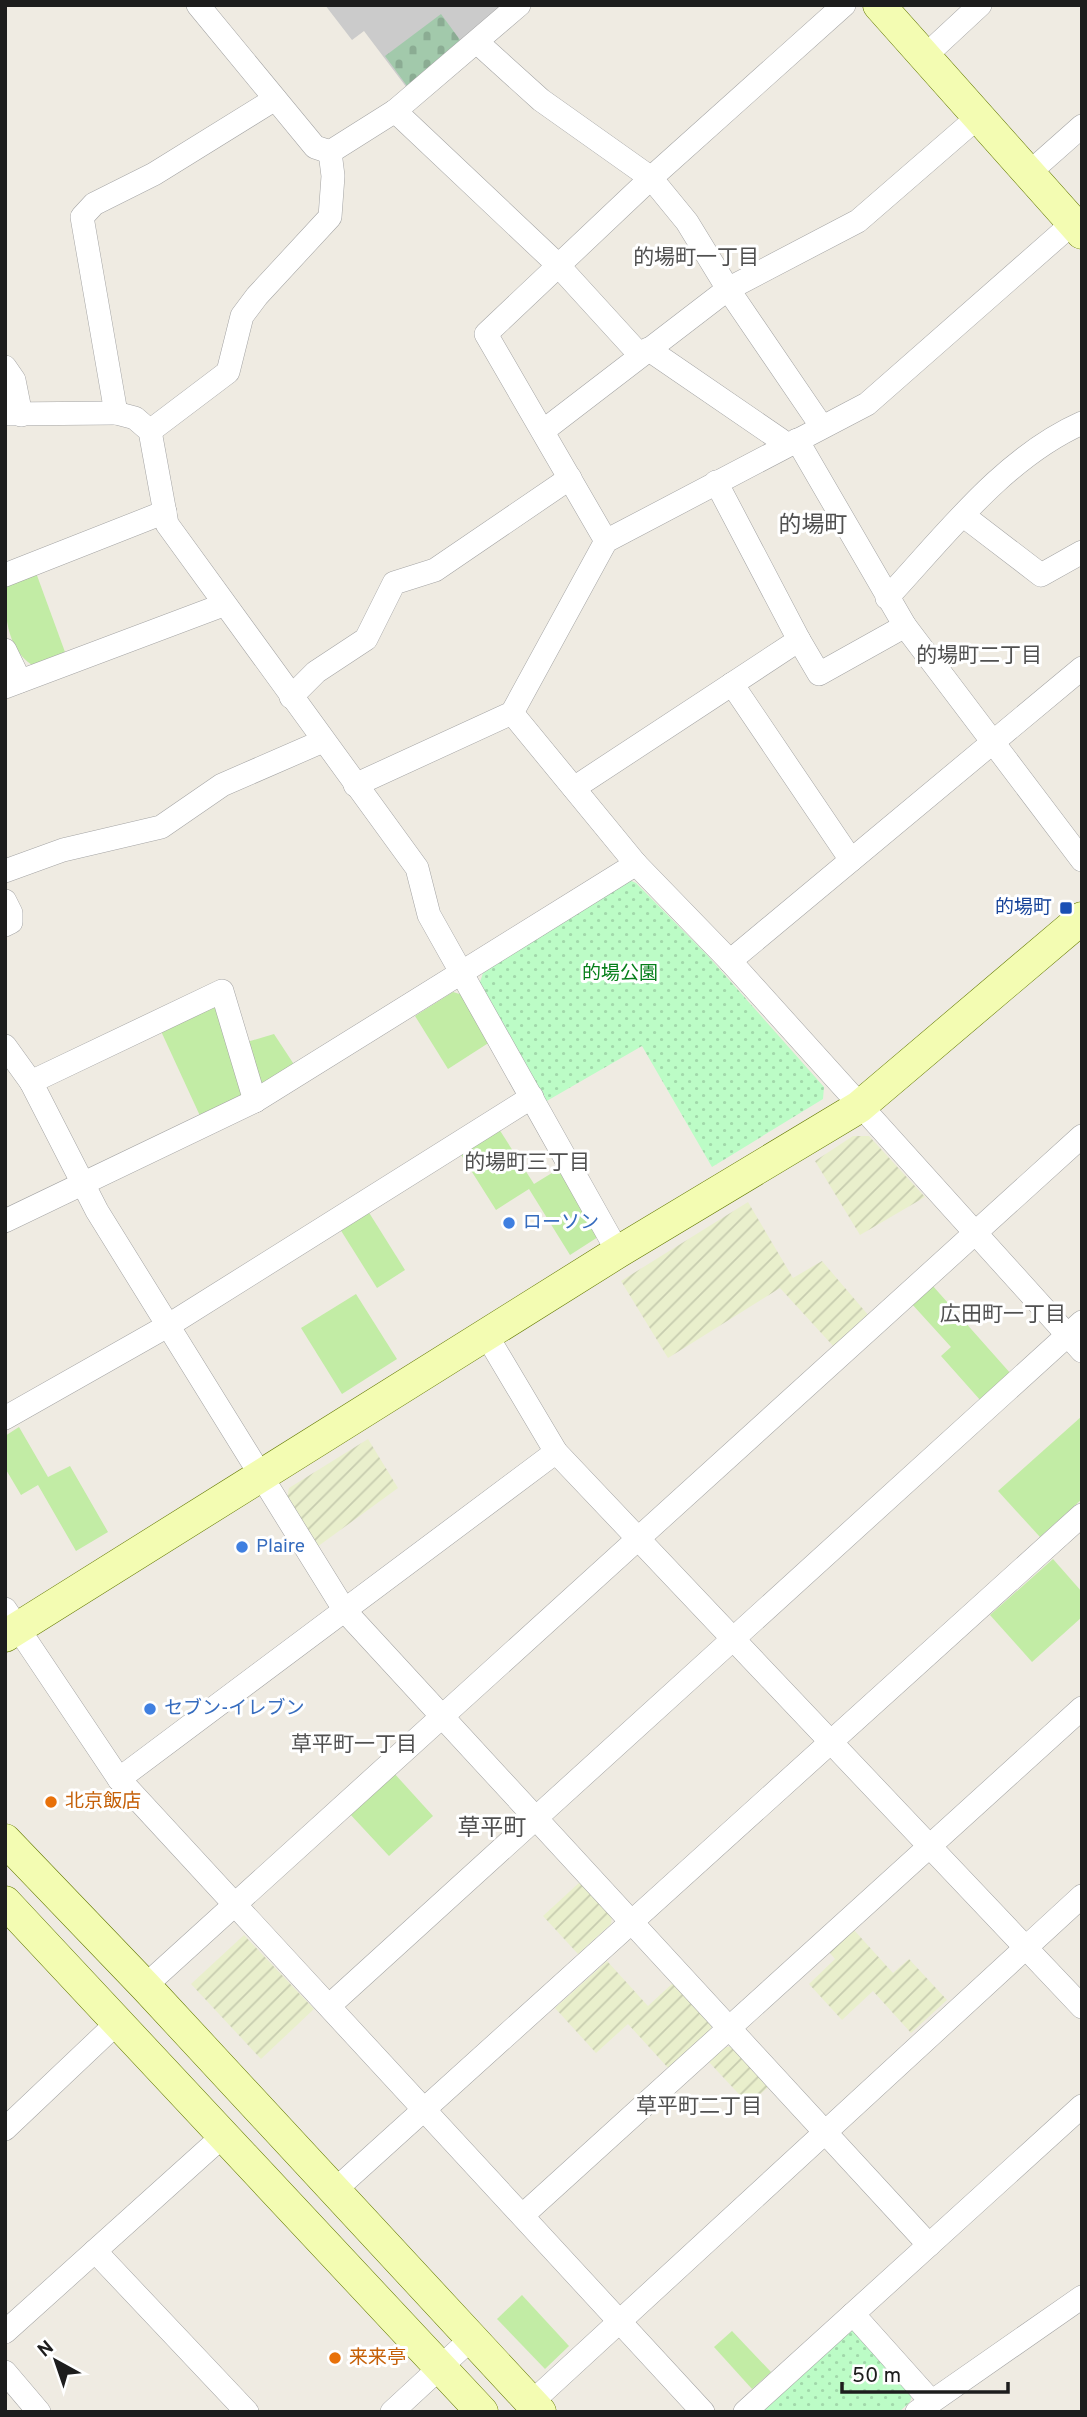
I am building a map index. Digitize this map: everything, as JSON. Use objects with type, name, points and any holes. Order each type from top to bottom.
[{"type":"street","points":[[198,5],[315,147],[330,152]]},
{"type":"street","points":[[330,152],[395,111],[409,96],[478,43],[519,5]]},
{"type":"street","points":[[606,541],[486,334],[557,264],[844,5]]},
{"type":"street","points":[[355,785],[512,713],[606,541],[867,404],[1077,228],[879,5]]},
{"type":"street","points":[[924,57],[980,5]]},
{"type":"street","points":[[478,43],[541,100],[651,178],[687,222],[728,289],[822,427]]},
{"type":"street","points":[[116,413],[82,217],[94,204],[154,174],[275,99]]},
{"type":"street","points":[[395,111],[557,264],[644,352],[792,442],[905,626],[1082,860]]},
{"type":"street","points":[[543,431],[728,289],[858,221],[978,117]]},
{"type":"street","points":[[1029,173],[1082,126]]},
{"type":"street","points":[[150,431],[228,372],[242,316],[330,217],[333,176],[330,152]]},
{"type":"street","points":[[5,367],[14,380],[13,414],[116,413],[135,418],[150,431],[167,524],[223,605],[417,868],[429,915],[618,1252]]},
{"type":"street","points":[[887,598],[964,516],[1042,444],[1082,423]]},
{"type":"street","points":[[291,697],[316,672],[366,639],[394,583],[435,570],[570,478]]},
{"type":"street","points":[[716,482],[819,674],[905,626]]},
{"type":"street","points":[[5,575],[164,512]]},
{"type":"street","points":[[964,516],[1041,575],[1082,552]]},
{"type":"street","points":[[5,650],[13,684],[223,605]]},
{"type":"street","points":[[574,789],[800,640]]},
{"type":"street","points":[[730,961],[1082,668]]},
{"type":"street","points":[[732,684],[851,860]]},
{"type":"street","points":[[329,2006],[733,1638],[1077,1336],[974,1233],[730,961],[636,864],[512,713]]},
{"type":"street","points":[[5,872],[63,850],[162,827],[222,785],[323,741]]},
{"type":"street","points":[[5,1222],[255,1101],[463,975],[636,864]]},
{"type":"street","points":[[5,901],[11,913],[11,922],[5,925]]},
{"type":"street","points":[[703,2412],[621,2320],[118,1779],[10,1624],[262,1476],[618,1252],[859,1107],[1082,918]]},
{"type":"street","points":[[31,1082],[222,991],[255,1101]]},
{"type":"street","points":[[5,1046],[31,1082],[81,1184],[345,1611],[929,2245]]},
{"type":"street","points":[[5,1418],[169,1325],[532,1097]]},
{"type":"street","points":[[145,1986],[1082,1136]]},
{"type":"street","points":[[487,1336],[556,1452],[1082,2007]]},
{"type":"street","points":[[118,1779],[556,1452]]},
{"type":"street","points":[[335,2190],[1082,1515]]},
{"type":"street","points":[[523,2215],[1082,1708]]},
{"type":"street","points":[[5,1840],[145,1986],[536,2407],[621,2320],[1082,1896]]},
{"type":"street","points":[[5,1902],[482,2412]]},
{"type":"street","points":[[5,2129],[118,2022]]},
{"type":"street","points":[[745,2412],[1082,2106]]},
{"type":"street","points":[[5,2332],[224,2135]]},
{"type":"street","points":[[95,2251],[247,2412]]},
{"type":"street","points":[[853,2314],[923,2406],[1082,2297]]},
{"type":"street","points":[[393,2412],[472,2338]]},
{"type":"street","points":[[5,2372],[39,2412]]},
{"type":"shaded area","points":[[325,5],[505,5],[407,88],[364,31],[352,40]]},
{"type":"green space","points":[[441,14],[463,44],[407,86],[385,56]]},
{"type":"green space","points":[[35,570],[65,652],[32,665],[16,649],[8,628],[5,583]]},
{"type":"green space","name":"的場公園","points":[[629,880],[636,883],[708,956],[824,1087],[823,1099],[712,1167],[642,1046],[545,1102],[479,985],[483,973]]},
{"type":"green space","points":[[453,992],[463,995],[490,1042],[448,1069],[415,1016]]},
{"type":"green space","points":[[219,1001],[243,1086],[241,1099],[201,1118],[160,1029]]},
{"type":"green space","points":[[274,1034],[297,1069],[265,1084],[257,1081],[247,1042]]},
{"type":"green space","points":[[499,1129],[534,1184],[560,1168],[598,1237],[570,1255],[529,1189],[496,1210],[460,1153]]},
{"type":"green space","points":[[853,1136],[869,1136],[925,1197],[860,1235],[815,1161]]},
{"type":"green space","points":[[748,1202],[793,1278],[822,1261],[869,1316],[834,1347],[780,1288],[668,1358],[621,1281]]},
{"type":"green space","points":[[368,1211],[405,1270],[377,1288],[340,1229]]},
{"type":"green space","points":[[932,1285],[1011,1374],[981,1401],[941,1356],[951,1347],[911,1303]]},
{"type":"green space","points":[[356,1294],[397,1359],[342,1394],[301,1328]]},
{"type":"green space","points":[[1082,1416],[1082,1499],[1040,1537],[998,1491]]},
{"type":"green space","points":[[19,1427],[48,1477],[70,1466],[108,1532],[76,1551],[38,1485],[21,1495],[5,1468],[5,1436]]},
{"type":"green space","points":[[368,1439],[398,1488],[317,1547],[287,1498],[289,1488]]},
{"type":"green space","points":[[1053,1559],[1082,1592],[1082,1617],[1032,1662],[990,1615]]},
{"type":"green space","points":[[393,1772],[433,1816],[389,1856],[349,1813]]},
{"type":"green space","points":[[580,1882],[612,1916],[611,1924],[578,1954],[543,1916]]},
{"type":"green space","points":[[854,1930],[893,1973],[909,1959],[947,2000],[911,2033],[873,1991],[842,2020],[809,1984],[835,1959],[829,1952]]},
{"type":"green space","points":[[244,1935],[314,2009],[261,2059],[191,1984]]},
{"type":"green space","points":[[607,1961],[648,2006],[674,1982],[711,2023],[711,2034],[670,2070],[628,2024],[596,2053],[555,2008]]},
{"type":"green space","points":[[732,2046],[769,2086],[749,2105],[708,2061],[722,2048]]},
{"type":"green space","points":[[522,2295],[569,2346],[545,2369],[497,2319]]},
{"type":"green space","points":[[853,2329],[913,2392],[910,2402],[899,2412],[762,2412]]},
{"type":"green space","points":[[732,2331],[771,2372],[752,2389],[714,2347]]},
{"type":"place","name":"的場町","points":[[1066,908]]},
{"type":"place","name":"ローソン","points":[[509,1223]]},
{"type":"place","name":"Plaire","points":[[242,1547]]},
{"type":"place","name":"セブン-イレブン","points":[[150,1709]]},
{"type":"place","name":"北京飯店","points":[[51,1802]]},
{"type":"place","name":"来来亭","points":[[335,2358]]},
{"type":"district","name":"的場町一丁目","points":[[696,258]]},
{"type":"district","name":"的場町","points":[[813,526]]},
{"type":"district","name":"的場町二丁目","points":[[979,656]]},
{"type":"district","name":"的場町三丁目","points":[[527,1163]]},
{"type":"district","name":"広田町一丁目","points":[[1003,1315]]},
{"type":"district","name":"草平町一丁目","points":[[354,1745]]},
{"type":"district","name":"草平町","points":[[492,1829]]},
{"type":"district","name":"草平町二丁目","points":[[699,2107]]}]
